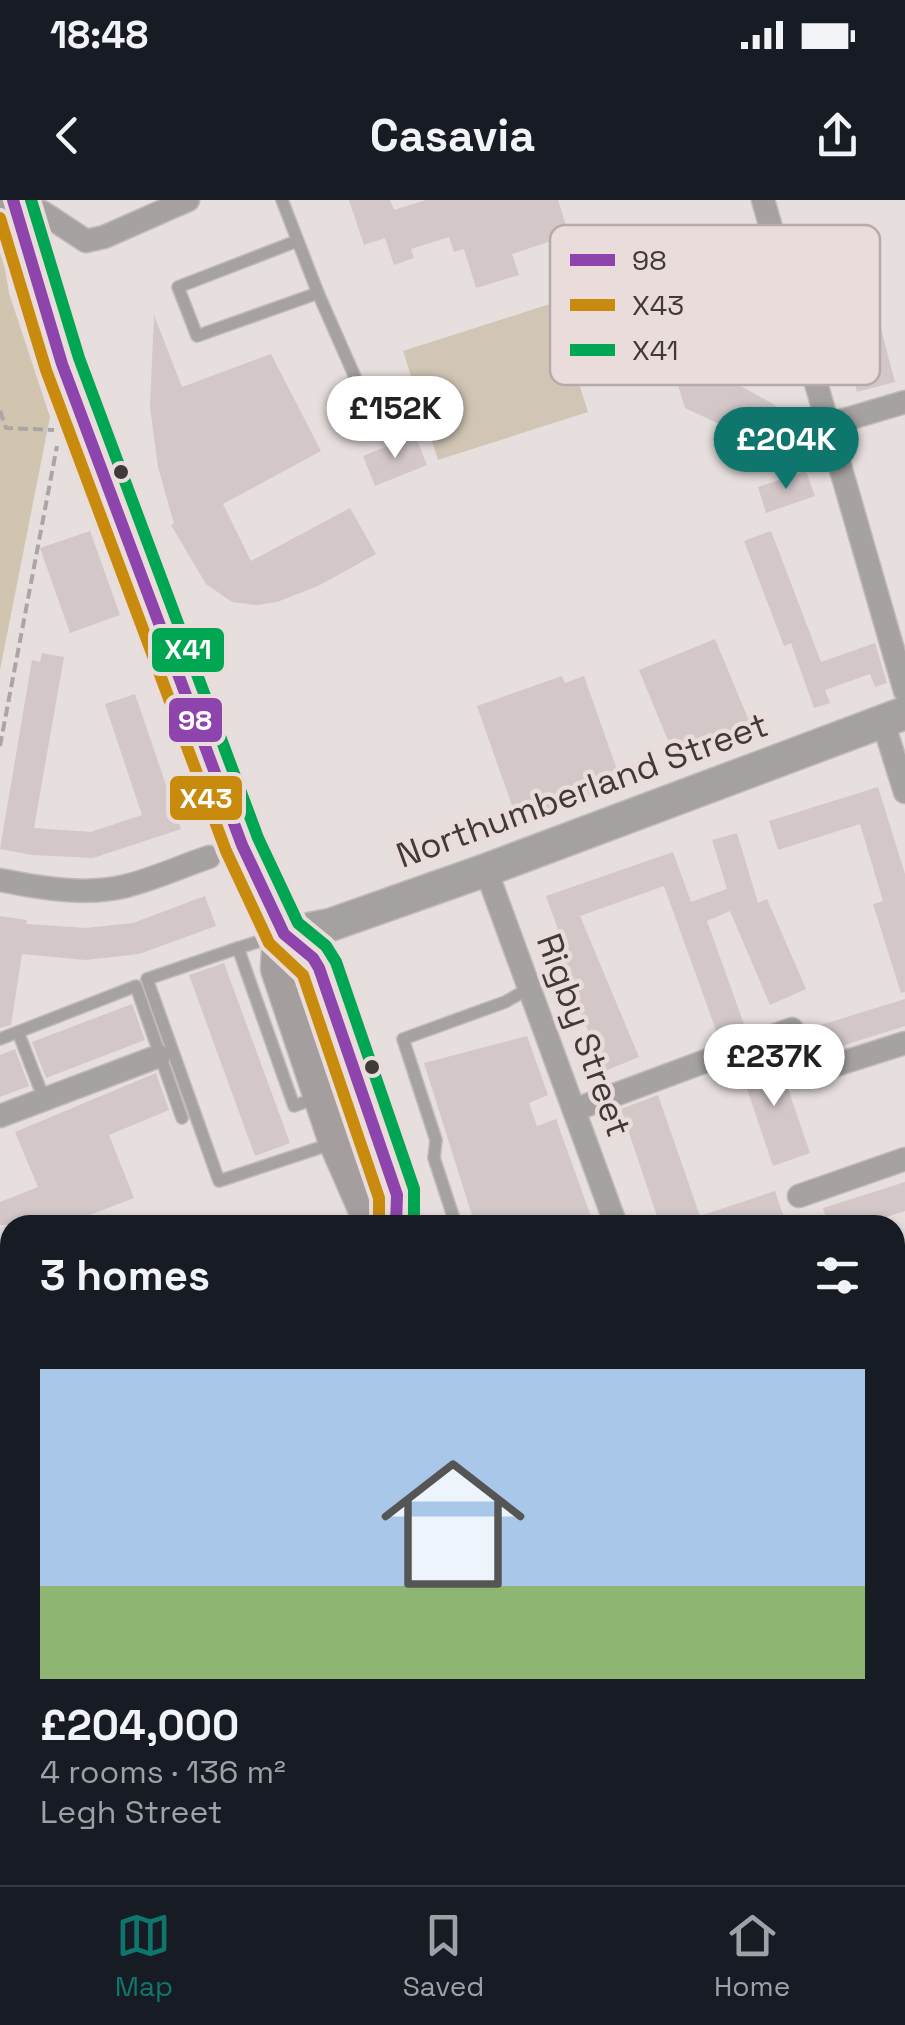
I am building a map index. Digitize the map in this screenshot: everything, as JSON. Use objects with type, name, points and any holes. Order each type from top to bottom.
[{"type":"highway","points":[[33,208],[62,364],[242,844],[284,934],[319,968],[397,1195],[396,1215]]},
{"type":"highway","points":[[284,934],[282,968],[340,1142],[376,1215]]},
{"type":"street","points":[[33,208],[86,241],[104,237],[188,200]]},
{"type":"street","points":[[763,200],[770,225]]},
{"type":"street","points":[[816,385],[905,691]]},
{"type":"street","points":[[827,424],[905,402]]},
{"type":"street","points":[[894,718],[905,792]]},
{"type":"street","name":"Northumberland Street","points":[[284,934],[330,925],[486,870],[894,718]]},
{"type":"street","points":[[0,880],[47,889],[125,886],[209,857]]},
{"type":"street","name":"Rigby Street","points":[[486,870],[612,1215]]},
{"type":"street","points":[[574,1110],[792,1029],[808,1074],[905,1043]]},
{"type":"street","points":[[0,1116],[158,1056]]},
{"type":"street","points":[[799,1196],[905,1158]]},
{"type":"lane","points":[[282,200],[370,411]]},
{"type":"lane","points":[[297,242],[178,287],[197,336],[318,293]]},
{"type":"lane","points":[[284,934],[147,979],[219,1180],[340,1142]]},
{"type":"lane","points":[[238,948],[294,1106],[324,1094]]},
{"type":"lane","points":[[0,1039],[136,986],[182,1118]]},
{"type":"lane","points":[[453,1215],[434,1158],[436,1140],[403,1039],[505,1002],[530,988]]},
{"type":"lane","points":[[18,1032],[44,1100]]},
{"type":"path","points":[[0,411],[6,428],[60,430],[0,746]]},
{"type":"shaded area","points":[[0,238],[9,293],[50,417],[0,670]]},
{"type":"shaded area","points":[[550,304],[550,385],[579,385],[588,412],[438,460],[403,351]]},
{"type":"building","points":[[349,200],[390,200],[394,210],[426,200],[558,200],[566,225],[550,225],[550,241],[512,254],[519,275],[476,288],[464,249],[454,252],[449,237],[411,249],[414,258],[394,265],[385,238],[364,245]]},
{"type":"building","points":[[154,315],[182,387],[271,354],[321,451],[223,504],[251,561],[350,508],[376,554],[318,586],[277,602],[232,602],[206,584],[171,525],[174,524],[158,467],[150,407]]},
{"type":"building","points":[[880,325],[895,382],[857,392],[855,385],[880,385]]},
{"type":"building","points":[[678,385],[739,385],[775,405],[783,426],[777,437],[762,428],[756,437],[749,438],[685,408]]},
{"type":"building","points":[[415,435],[427,465],[375,486],[363,456]]},
{"type":"building","points":[[806,471],[815,496],[766,513],[758,487]]},
{"type":"building","points":[[90,531],[120,615],[70,633],[40,548]]},
{"type":"building","points":[[771,531],[821,662],[875,643],[887,683],[875,687],[870,674],[825,690],[830,703],[814,708],[791,643],[784,646],[744,541]]},
{"type":"building","points":[[715,639],[752,728],[676,760],[639,670]]},
{"type":"building","points":[[42,653],[64,657],[34,828],[91,832],[142,815],[105,704],[135,694],[181,829],[93,858],[0,849],[32,660],[40,662]]},
{"type":"building","points":[[562,676],[565,683],[584,676],[622,784],[517,820],[477,706]]},
{"type":"building","points":[[878,787],[905,874],[905,992],[901,993],[873,904],[883,901],[860,824],[778,850],[769,821]]},
{"type":"building","points":[[737,833],[758,903],[767,899],[806,989],[770,1005],[730,911],[707,921],[746,1030],[729,1036],[727,1030],[717,1033],[664,886],[580,916],[639,1057],[605,1071],[553,947],[563,943],[546,896],[673,852],[691,902],[727,889],[712,840]]},
{"type":"building","points":[[205,896],[216,926],[139,954],[86,960],[22,954],[11,1025],[0,1028],[0,916],[27,920],[26,924],[86,928],[133,923]]},
{"type":"building","points":[[224,963],[290,1143],[255,1156],[189,975]]},
{"type":"building","points":[[905,999],[905,1026],[816,1054],[808,1029]]},
{"type":"building","points":[[132,1004],[145,1040],[46,1078],[32,1042]]},
{"type":"building","points":[[527,1036],[548,1095],[529,1103],[537,1126],[556,1119],[590,1215],[472,1215],[424,1063]]},
{"type":"building","points":[[15,1049],[29,1086],[0,1097],[0,1055]]},
{"type":"building","points":[[775,1051],[810,1153],[773,1166],[739,1065]]},
{"type":"building","points":[[156,1073],[169,1110],[109,1135],[134,1198],[90,1215],[0,1215],[0,1202],[38,1187],[15,1132]]},
{"type":"building","points":[[658,1095],[700,1215],[657,1215],[621,1109]]},
{"type":"building","points":[[905,1182],[905,1211],[892,1215],[825,1215],[823,1208]]},
{"type":"building","points":[[775,1191],[783,1215],[703,1215]]},
{"type":"transit line","name":"98","points":[[13,200],[62,364],[242,845],[284,934],[319,968],[397,1195],[396,1215]]},
{"type":"transit line","name":"X41","points":[[31,200],[79,358],[258,838],[298,923],[326,946],[336,962],[414,1189],[414,1215]]},
{"type":"transit line","name":"X43","points":[[0,218],[46,370],[226,851],[269,943],[303,975],[379,1198],[379,1215]]}]
